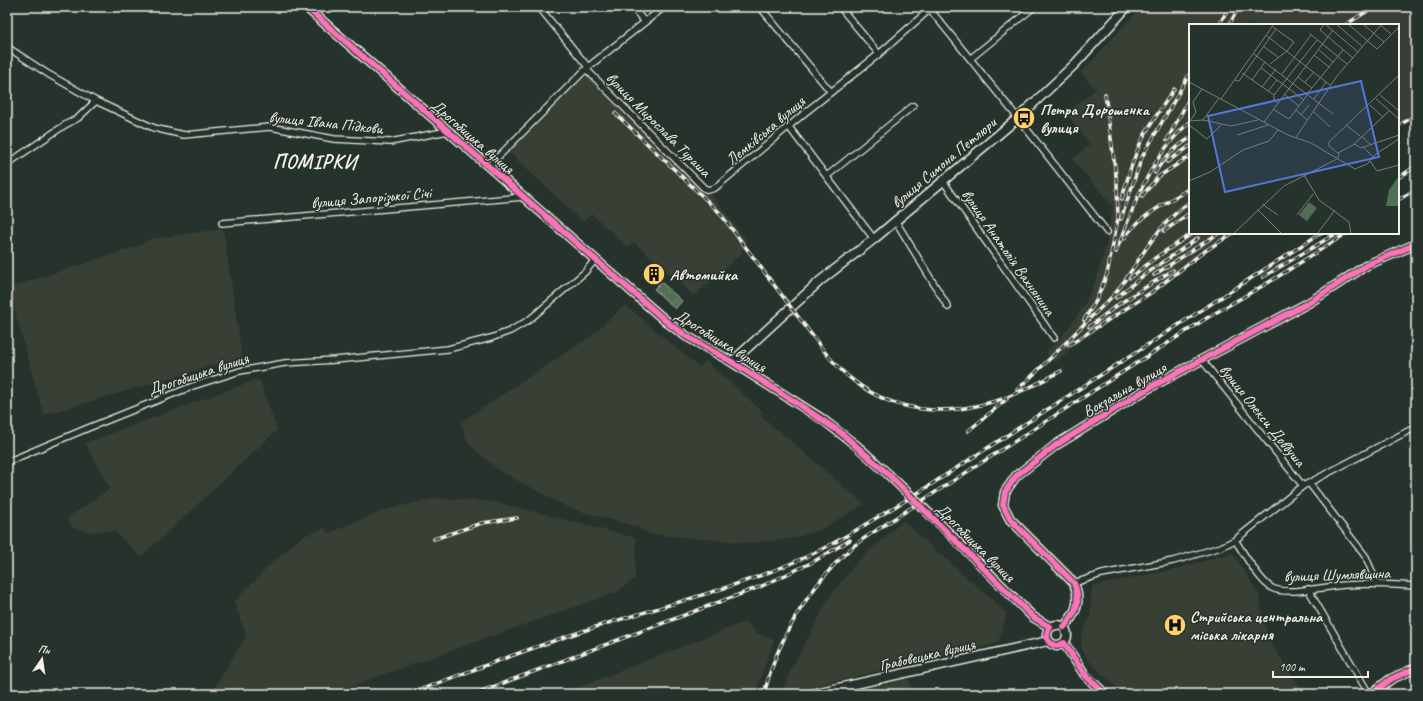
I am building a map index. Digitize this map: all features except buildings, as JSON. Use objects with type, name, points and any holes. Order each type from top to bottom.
[{"type":"main road","name":"Дрогобицька вулиця","points":[[306,7],[666,322],[686,336],[732,362],[840,432],[888,474],[1033,617],[1050,627]]},
{"type":"main road","name":"вулиця Симона Петлюри","points":[[732,362],[820,280],[874,239],[1018,118],[1075,64],[1127,7]]},
{"type":"main road","name":"Вокзальна вулиця","points":[[1074,583],[1010,519],[1003,505],[1005,492],[1016,476],[1056,445],[1147,389],[1310,302],[1367,265],[1416,244]]},
{"type":"main road","points":[[1064,627],[1072,617],[1078,604],[1078,594],[1074,583]]},
{"type":"main road","points":[[1057,625],[1064,627],[1067,634],[1064,643],[1057,646],[1048,641],[1047,634],[1050,627],[1057,625]]},
{"type":"main road","name":"Грабовецька вулиця","points":[[811,694],[1048,641]]},
{"type":"main road","points":[[1064,643],[1085,675],[1105,694]]},
{"type":"main road","points":[[1370,694],[1391,679],[1416,668]]},
{"type":"street","name":"вулиця Мирослава Тураша","points":[[539,7],[587,68],[704,188],[708,190],[716,188]]},
{"type":"street","points":[[632,7],[646,22]]},
{"type":"street","points":[[488,167],[587,68],[664,7]]},
{"type":"street","points":[[760,7],[831,92]]},
{"type":"street","points":[[840,7],[879,54]]},
{"type":"street","points":[[970,59],[1034,7]]},
{"type":"street","points":[[928,8],[1018,118],[1107,232]]},
{"type":"street","name":"Лемківська вулиця","points":[[716,188],[879,54],[928,8]]},
{"type":"street","name":"вулиця Івана Підкови","points":[[7,47],[48,74],[96,101],[154,128],[184,135],[270,127],[334,139],[390,142],[448,131]]},
{"type":"street","points":[[7,164],[78,118],[96,101]]},
{"type":"street","points":[[827,176],[913,106]]},
{"type":"street","points":[[789,127],[874,239]]},
{"type":"street","name":"вулиця Анатолія Вахнянина","points":[[942,181],[1054,338]]},
{"type":"street","name":"вулиця Запорізької Січі","points":[[222,223],[523,197]]},
{"type":"street","name":"вулиця Симона Петлюри","points":[[895,220],[948,307]]},
{"type":"street","name":"Дрогобицька вулиця","points":[[7,462],[186,389],[240,371],[285,363],[335,360],[448,349],[491,338],[510,331],[529,320],[585,272],[595,260]]},
{"type":"street","name":"вулиця Олекси Довбуша","points":[[1202,360],[1304,486]]},
{"type":"street","points":[[1074,583],[1102,574],[1173,561],[1221,547],[1234,540],[1304,486],[1416,427]]},
{"type":"street","points":[[1309,483],[1366,557],[1377,584]]},
{"type":"street","name":"вулиця Шумлявщина","points":[[1234,540],[1263,581],[1272,588],[1284,591],[1345,585],[1377,584],[1416,586]]},
{"type":"street","points":[[1308,589],[1370,694]]},
{"type":"shaded area","points":[[1141,7],[1416,7],[1416,117],[1399,127],[1399,24],[1189,24],[1189,234],[1234,234],[1197,259],[1156,292],[1074,345],[1055,363],[1046,351],[1057,342],[1085,304],[1097,277],[1107,242],[1113,206],[1072,159],[1090,145],[1066,113],[1096,89],[1081,73]]},
{"type":"shaded area","points":[[583,77],[591,77],[703,190],[714,198],[746,240],[741,254],[694,296],[634,242],[628,248],[592,214],[583,222],[509,152]]},
{"type":"shaded area","points":[[223,229],[242,357],[44,415],[8,288],[139,246],[150,239]]},
{"type":"shaded area","points":[[625,305],[699,367],[706,361],[763,412],[760,415],[864,504],[818,531],[789,539],[749,543],[650,534],[637,527],[569,508],[500,471],[469,444],[461,422],[590,337]]},
{"type":"shaded area","points":[[255,380],[260,381],[277,430],[141,557],[114,531],[88,532],[73,528],[67,518],[110,489],[85,443]]},
{"type":"shaded area","points":[[437,498],[495,502],[636,538],[635,578],[617,592],[376,677],[336,694],[211,694],[246,634],[234,602],[273,562],[303,536],[325,528],[328,533],[388,509]]},
{"type":"shaded area","points":[[903,521],[1007,613],[998,643],[782,694],[790,671],[831,595],[856,563]]},
{"type":"shaded area","name":"Стрийська центральна міська лікарня","points":[[1233,553],[1258,593],[1268,639],[1304,694],[1123,694],[1089,661],[1082,649],[1081,640],[1082,633],[1090,618],[1092,586],[1177,569],[1221,556],[1222,558]]},
{"type":"shaded area","points":[[745,622],[758,634],[774,639],[755,694],[561,694]]},
{"type":"shaded area","points":[[909,678],[912,694],[845,694]]},
{"type":"green space","points":[[661,282],[682,301],[675,309],[654,289]]},
{"type":"railway","points":[[1220,24],[1229,7]]},
{"type":"railway","points":[[1230,24],[1239,7]]},
{"type":"railway","points":[[1347,24],[1374,7]]},
{"type":"railway","points":[[1121,219],[1142,157],[1189,75]]},
{"type":"railway","points":[[1122,199],[1130,169],[1142,140],[1153,120],[1174,89]]},
{"type":"railway","points":[[1084,320],[1096,301],[1107,274],[1118,219],[1117,183],[1105,94]]},
{"type":"railway","points":[[1167,140],[1189,99]]},
{"type":"railway","points":[[615,113],[719,212],[827,355],[854,381],[870,392],[886,400],[920,409],[956,409],[1005,398],[1031,387],[1061,371]]},
{"type":"railway","points":[[1399,125],[1416,115]]},
{"type":"railway","points":[[1116,252],[1137,199],[1154,166],[1176,135],[1189,123]]},
{"type":"railway","points":[[1155,173],[1170,153],[1189,139]]},
{"type":"railway","points":[[1167,162],[1189,147]]},
{"type":"railway","points":[[1142,196],[1158,177],[1189,157]]},
{"type":"railway","points":[[1399,177],[1416,166]]},
{"type":"railway","points":[[1124,239],[1145,217],[1189,189]]},
{"type":"railway","points":[[1399,199],[1416,189]]},
{"type":"railway","points":[[1017,390],[1114,295],[1158,232],[1167,221],[1189,203]]},
{"type":"railway","points":[[1164,231],[1189,214]]},
{"type":"railway","points":[[1130,278],[1155,258],[1191,234]]},
{"type":"railway","points":[[1154,275],[1217,234]]},
{"type":"railway","points":[[1069,345],[1152,292],[1202,253],[1231,234]]},
{"type":"railway","points":[[409,694],[553,641],[706,594],[758,576],[783,567],[821,550],[910,498],[1319,234]]},
{"type":"railway","points":[[1263,277],[1335,234]]},
{"type":"railway","points":[[764,694],[777,654],[796,616],[820,581],[854,546],[1210,316],[1271,281],[1345,234]]},
{"type":"railway","points":[[1116,298],[1140,278],[1198,238]]},
{"type":"railway","points":[[1089,327],[1119,304],[1173,270]]},
{"type":"railway","points":[[968,431],[1007,399]]},
{"type":"railway","points":[[434,539],[482,523],[517,518]]},
{"type":"railway","points":[[474,694],[762,586],[813,562],[850,540]]},
{"type":"cycle path","points":[[306,7],[667,322],[686,336],[732,362],[840,432],[888,474],[1033,617],[1050,627],[1047,633],[1049,641],[1057,646],[1064,643],[1085,675],[1105,694]]},
{"type":"cycle path","points":[[1064,627],[1075,611],[1077,596],[1074,583],[1010,519],[1003,505],[1005,492],[1016,476],[1056,445],[1147,389],[1310,302],[1367,265],[1416,244]]},
{"type":"cycle path","points":[[1371,694],[1391,679],[1416,668]]},
{"type":"place","name":"Петра Дорошенка вулиця","points":[[1024,118]]},
{"type":"place","name":"Автомийка","points":[[654,274]]},
{"type":"place","name":"Стрийська центральна міська лікарня","points":[[1175,625]]},
{"type":"district","name":"ПОМІРКИ","points":[[315,161]]}]
